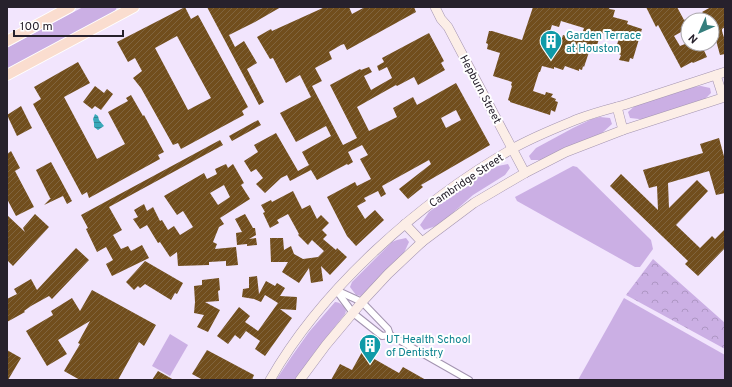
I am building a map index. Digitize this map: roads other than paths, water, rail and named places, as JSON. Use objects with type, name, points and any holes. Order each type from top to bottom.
[{"type":"main road","points":[[7,41],[70,7]]},
{"type":"main road","points":[[7,75],[129,8]]},
{"type":"street","name":"Hepburn Street","points":[[435,7],[441,19],[448,27],[525,173]]},
{"type":"street","name":"Cambridge Street","points":[[270,380],[291,348],[336,290],[354,271],[405,224],[448,191],[513,149],[580,119],[725,72]]},
{"type":"street","points":[[300,380],[326,345],[388,274],[422,242],[474,203],[525,173],[566,152],[623,130],[724,97],[716,75]]},
{"type":"street","points":[[617,107],[623,130]]},
{"type":"street","points":[[405,224],[422,242]]},
{"type":"street","points":[[336,290],[362,302],[388,329],[390,334],[469,380]]},
{"type":"street","points":[[336,290],[353,313],[382,336],[390,334]]},
{"type":"water","points":[[95,114],[104,126],[98,130],[94,127],[93,119]]},
{"type":"place","name":"Garden Terrace at Houston","points":[[551,60]]},
{"type":"place","name":"UT Health School of Dentistry","points":[[370,364]]}]
